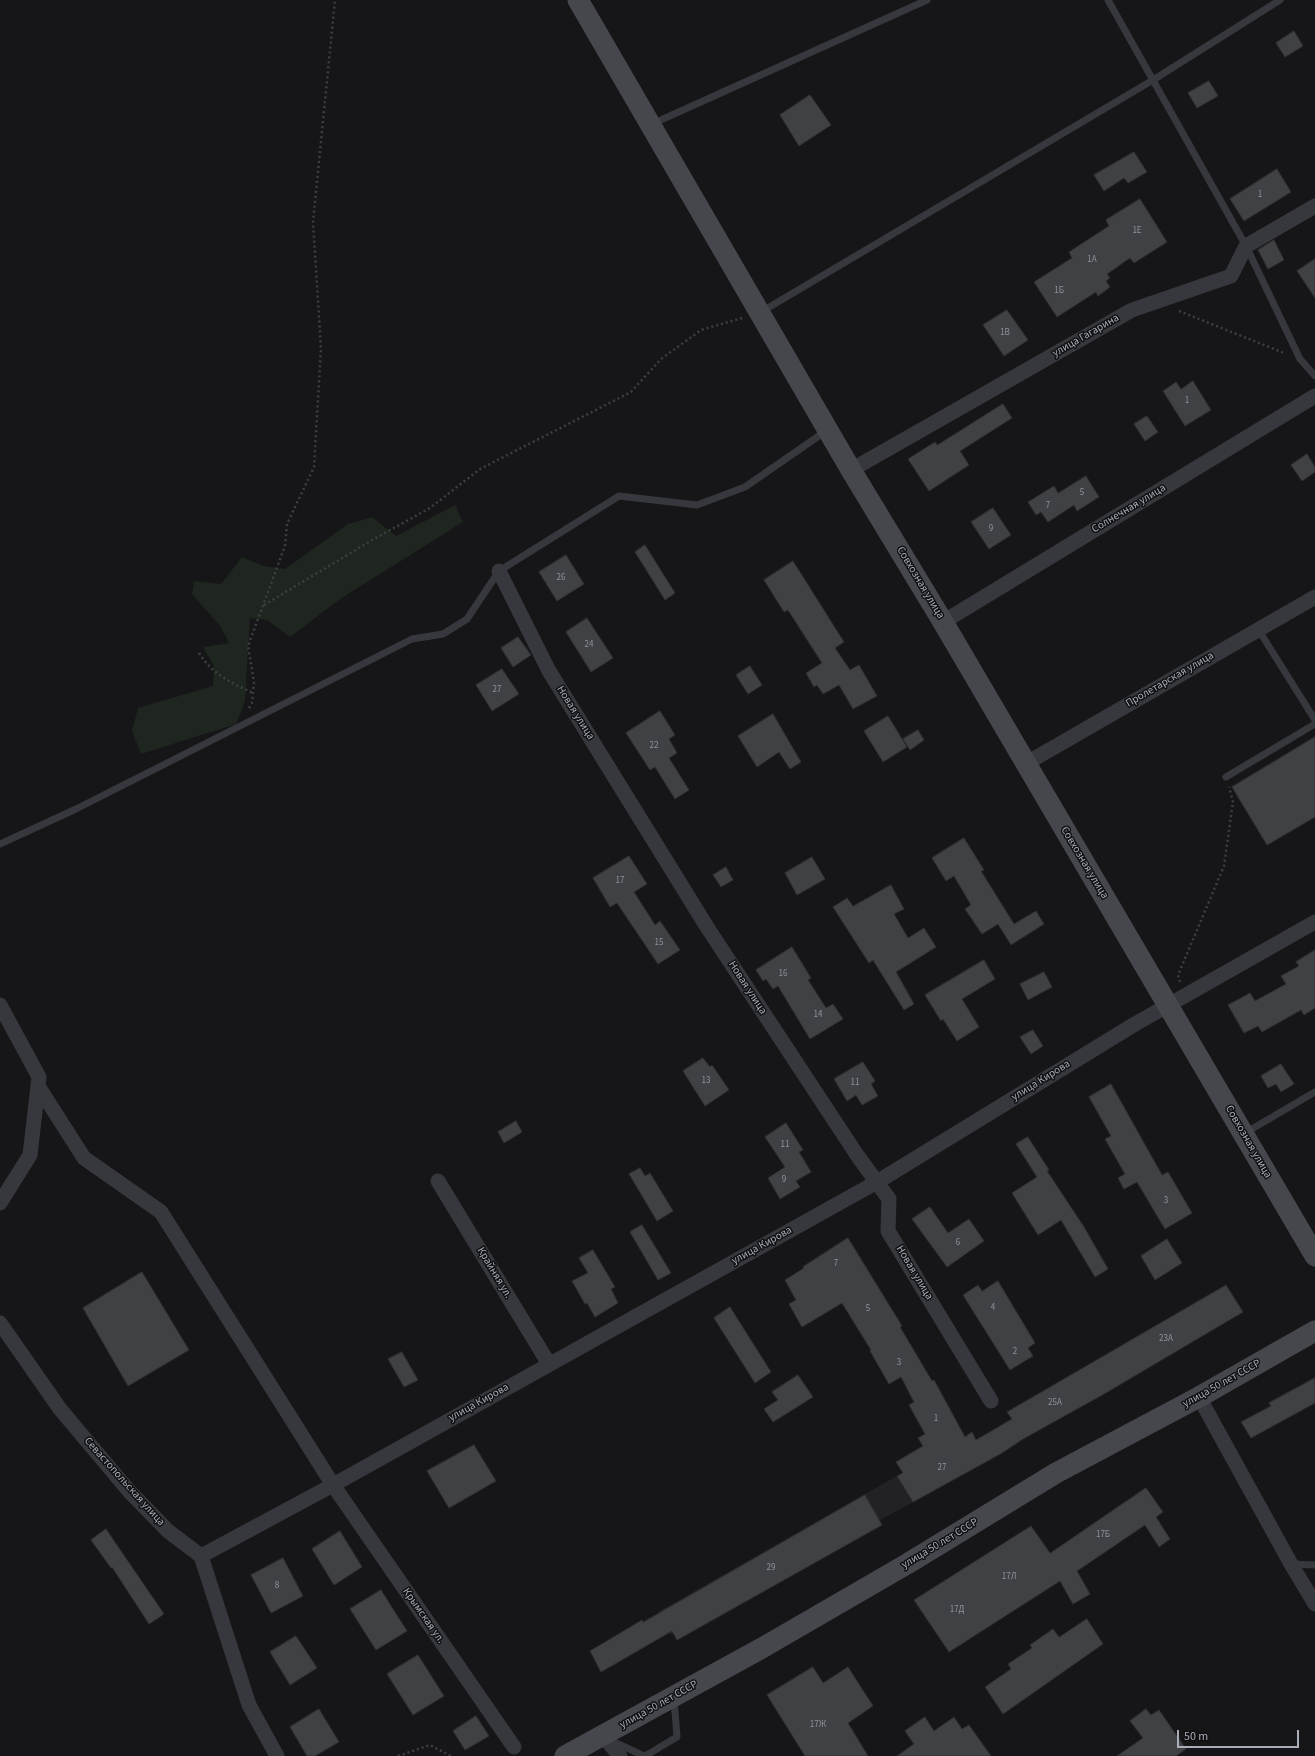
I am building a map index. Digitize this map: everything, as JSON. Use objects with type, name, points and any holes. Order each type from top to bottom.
[{"type":"main road","name":"Совхозная улица","points":[[578,0],[759,313],[851,470],[943,622],[1025,764],[1176,1000],[1243,1134],[1315,1256]]},
{"type":"main road","name":"улица 50 лет СССР","points":[[565,1756],[674,1697],[907,1564],[1056,1474],[1199,1397],[1315,1331]]},
{"type":"street","points":[[1246,246],[1315,206]]},
{"type":"street","name":"улица Гагарина","points":[[851,470],[1132,310],[1231,276],[1246,246]]},
{"type":"street","name":"Солнечная улица","points":[[943,622],[1315,396]]},
{"type":"street","name":"Новая улица","points":[[500,571],[549,670],[707,927],[889,1199],[888,1231],[991,1401]]},
{"type":"street","name":"Пролетарская улица","points":[[1025,764],[1315,597]]},
{"type":"street","name":"улица Кирова","points":[[201,1556],[333,1485],[877,1182],[1176,1000],[1315,922]]},
{"type":"street","points":[[0,1005],[39,1077],[30,1155],[0,1203]]},
{"type":"street","name":"Крымская ул.","points":[[38,1086],[84,1158],[161,1212],[333,1485],[514,1748]]},
{"type":"street","name":"Крайняя ул.","points":[[438,1181],[549,1364]]},
{"type":"street","name":"Севастопольская улица","points":[[0,1323],[60,1408],[129,1491],[168,1531],[201,1556]]},
{"type":"street","points":[[1199,1397],[1291,1564],[1315,1604]]},
{"type":"street","points":[[201,1556],[249,1705],[277,1756]]},
{"type":"street","points":[[603,1736],[620,1756]]},
{"type":"lane","points":[[650,125],[927,0]]},
{"type":"lane","points":[[1108,0],[1246,246],[1300,359],[1315,376]]},
{"type":"lane","points":[[759,313],[1153,80],[1280,0]]},
{"type":"lane","points":[[0,844],[76,809],[412,639],[443,634],[467,619],[500,571],[619,496],[697,505],[745,487],[828,430]]},
{"type":"lane","points":[[1258,629],[1315,720]]},
{"type":"lane","points":[[1226,777],[1315,724]]},
{"type":"lane","points":[[1243,1134],[1315,1092]]},
{"type":"lane","points":[[1291,1564],[1315,1565]]},
{"type":"lane","points":[[603,1736],[645,1756],[677,1737],[674,1697]]},
{"type":"path","points":[[240,726],[252,702],[253,693],[254,682],[248,646],[285,546],[287,524],[314,467],[321,348],[313,222],[335,0]]},
{"type":"path","points":[[1156,302],[1300,359]]},
{"type":"path","points":[[264,605],[374,539],[430,508],[480,469],[631,392],[661,359],[701,330],[759,313]]},
{"type":"path","points":[[199,653],[207,665],[226,680],[253,693]]},
{"type":"path","points":[[1176,1000],[1178,975],[1224,866],[1233,802],[1226,777]]},
{"type":"path","points":[[398,1756],[430,1746],[451,1756]]},
{"type":"shaded area","points":[[455,505],[463,522],[340,599],[290,637],[267,620],[250,618],[245,701],[236,724],[141,754],[132,731],[138,708],[213,686],[214,666],[203,647],[229,643],[221,627],[192,594],[194,581],[221,584],[242,557],[264,566],[285,569],[348,524],[372,517],[396,536]]},
{"type":"shaded area","points":[[897,1476],[913,1502],[671,1635],[658,1612]]},
{"type":"building","points":[[1294,31],[1303,46],[1285,57],[1276,43]]},
{"type":"building","points":[[1209,81],[1218,96],[1197,108],[1188,93]]},
{"type":"building","points":[[810,95],[831,125],[799,146],[780,115]]},
{"type":"building","points":[[1134,152],[1147,172],[1128,183],[1124,178],[1104,191],[1094,175]]},
{"type":"building","points":[[1277,169],[1291,192],[1244,221],[1230,199]]},
{"type":"building","points":[[1140,199],[1167,242],[1134,263],[1130,258],[1107,274],[1110,278],[1106,281],[1110,287],[1098,296],[1096,292],[1057,317],[1034,282],[1072,258],[1069,252],[1109,226],[1106,220]]},
{"type":"building","points":[[1274,240],[1284,260],[1268,269],[1258,250]]},
{"type":"building","points":[[1315,259],[1315,298],[1297,271]]},
{"type":"building","points":[[1007,310],[1028,340],[1004,356],[983,325]]},
{"type":"building","points":[[1193,381],[1211,410],[1185,426],[1163,391],[1176,382],[1181,389]]},
{"type":"building","points":[[1003,404],[1012,418],[960,451],[969,465],[929,491],[908,459],[935,442],[937,445]]},
{"type":"building","points":[[1147,416],[1158,432],[1145,441],[1134,424]]},
{"type":"building","points":[[1307,454],[1315,467],[1315,472],[1302,481],[1291,465]]},
{"type":"building","points":[[1086,476],[1099,497],[1077,511],[1074,505],[1048,522],[1041,512],[1036,515],[1028,502],[1054,486],[1058,493]]},
{"type":"building","points":[[993,508],[1011,535],[989,549],[971,522]]},
{"type":"building","points":[[645,545],[675,593],[665,600],[635,552]]},
{"type":"building","points":[[566,555],[584,584],[557,601],[539,572]]},
{"type":"building","points":[[793,561],[844,642],[835,648],[850,670],[859,665],[877,696],[853,709],[839,685],[823,694],[817,685],[814,687],[806,673],[822,663],[788,610],[784,612],[764,580]]},
{"type":"building","points":[[587,618],[613,658],[591,672],[566,632]]},
{"type":"building","points":[[518,637],[531,655],[513,667],[501,648]]},
{"type":"building","points":[[750,666],[762,685],[748,694],[736,675]]},
{"type":"building","points":[[502,669],[519,694],[492,711],[476,685]]},
{"type":"building","points":[[660,711],[675,735],[669,739],[677,753],[669,758],[689,790],[675,799],[655,767],[650,770],[626,733]]},
{"type":"building","points":[[773,714],[801,762],[790,769],[779,752],[757,767],[738,736]]},
{"type":"building","points":[[888,716],[907,747],[883,762],[864,731]]},
{"type":"building","points":[[918,730],[924,740],[910,750],[903,739]]},
{"type":"building","points":[[1315,737],[1315,817],[1267,845],[1232,787]]},
{"type":"building","points":[[964,838],[984,870],[981,871],[1014,924],[1036,911],[1044,924],[1011,945],[998,924],[982,934],[965,909],[971,905],[954,876],[946,881],[932,858]]},
{"type":"building","points":[[629,856],[647,884],[634,892],[655,925],[660,921],[680,950],[658,964],[617,903],[610,907],[593,878]]},
{"type":"building","points":[[812,857],[825,879],[797,895],[785,873]]},
{"type":"building","points":[[726,867],[733,880],[721,887],[713,875]]},
{"type":"building","points":[[891,885],[904,909],[894,914],[908,938],[924,928],[936,947],[896,972],[914,1004],[904,1010],[873,960],[869,963],[833,907],[847,898],[853,906]]},
{"type":"building","points":[[792,947],[811,978],[808,980],[826,1008],[833,1004],[843,1019],[810,1039],[778,986],[773,989],[766,979],[763,981],[756,970]]},
{"type":"building","points":[[1315,950],[1315,1008],[1304,1015],[1301,1010],[1262,1032],[1258,1026],[1244,1033],[1228,1005],[1250,993],[1255,1001],[1286,984],[1281,976],[1299,966],[1296,962]]},
{"type":"building","points":[[984,960],[995,979],[962,999],[979,1027],[957,1041],[943,1019],[941,1021],[925,995]]},
{"type":"building","points":[[1044,972],[1052,987],[1028,1000],[1020,984]]},
{"type":"building","points":[[1033,1030],[1043,1046],[1031,1054],[1020,1037]]},
{"type":"building","points":[[703,1058],[710,1067],[712,1065],[729,1090],[705,1106],[683,1071]]},
{"type":"building","points":[[863,1062],[875,1081],[871,1084],[878,1096],[862,1105],[856,1095],[847,1101],[834,1079]]},
{"type":"building","points":[[1281,1064],[1294,1084],[1281,1092],[1276,1084],[1268,1088],[1261,1076]]},
{"type":"building","points":[[1111,1084],[1162,1175],[1168,1172],[1192,1213],[1165,1229],[1137,1182],[1124,1189],[1118,1178],[1125,1174],[1105,1139],[1111,1136],[1089,1097]]},
{"type":"building","points":[[516,1121],[522,1132],[504,1143],[498,1132]]},
{"type":"building","points":[[786,1123],[803,1150],[799,1152],[811,1172],[796,1181],[800,1187],[780,1199],[768,1178],[785,1167],[765,1137]]},
{"type":"building","points":[[1028,1137],[1049,1170],[1047,1171],[1084,1227],[1108,1269],[1095,1277],[1061,1220],[1038,1235],[1012,1193],[1037,1177],[1016,1144]]},
{"type":"building","points":[[640,1168],[645,1176],[650,1173],[673,1211],[657,1221],[629,1174]]},
{"type":"building","points":[[930,1207],[948,1233],[969,1219],[984,1241],[947,1267],[912,1219]]},
{"type":"building","points":[[642,1225],[671,1273],[658,1280],[630,1232]]},
{"type":"building","points":[[848,1238],[902,1326],[900,1327],[932,1381],[934,1380],[965,1437],[972,1432],[976,1440],[1012,1419],[1007,1412],[1226,1285],[1243,1312],[1104,1394],[1023,1439],[1002,1453],[913,1502],[897,1476],[903,1473],[896,1462],[923,1446],[918,1438],[925,1434],[909,1405],[914,1402],[901,1377],[889,1384],[870,1351],[871,1350],[842,1303],[802,1327],[789,1304],[796,1300],[785,1280]]},
{"type":"building","points":[[1167,1239],[1182,1263],[1155,1280],[1141,1256]]},
{"type":"building","points":[[593,1250],[615,1287],[611,1289],[618,1303],[595,1317],[587,1303],[585,1304],[572,1281],[588,1273],[579,1258]]},
{"type":"building","points":[[142,1272],[189,1350],[128,1386],[83,1308]]},
{"type":"building","points":[[998,1281],[1035,1343],[1028,1348],[1033,1356],[1010,1370],[963,1295],[978,1285],[982,1291]]},
{"type":"building","points":[[730,1307],[771,1372],[755,1383],[714,1318]]},
{"type":"building","points":[[402,1352],[418,1380],[404,1387],[388,1359]]},
{"type":"building","points":[[798,1375],[813,1397],[773,1422],[764,1409],[778,1400],[772,1392]]},
{"type":"building","points":[[1315,1378],[1315,1403],[1251,1438],[1241,1422],[1271,1406],[1269,1403]]},
{"type":"building","points":[[474,1445],[496,1481],[449,1508],[427,1471]]},
{"type":"building","points":[[1146,1488],[1163,1512],[1156,1517],[1170,1539],[1159,1547],[1145,1525],[1077,1571],[1090,1594],[1073,1604],[1060,1581],[949,1652],[914,1600],[1031,1526],[1050,1553]]},
{"type":"building","points":[[865,1495],[882,1525],[677,1640],[672,1631],[601,1672],[590,1651],[642,1620],[643,1622]]},
{"type":"building","points":[[106,1529],[164,1614],[149,1624],[112,1567],[111,1568],[91,1540]]},
{"type":"building","points":[[340,1531],[362,1567],[334,1585],[312,1549]]},
{"type":"building","points":[[283,1558],[303,1596],[271,1613],[251,1575]]},
{"type":"building","points":[[381,1590],[407,1631],[376,1650],[350,1609]]},
{"type":"building","points":[[1087,1619],[1103,1644],[1003,1714],[985,1687],[1011,1669],[1008,1664],[1032,1648],[1030,1645],[1053,1629],[1059,1637]]},
{"type":"building","points":[[296,1636],[317,1668],[290,1685],[270,1652]]},
{"type":"building","points":[[418,1655],[444,1696],[413,1715],[387,1674]]},
{"type":"building","points":[[813,1667],[823,1683],[848,1667],[873,1706],[848,1723],[868,1756],[805,1756],[767,1695]]},
{"type":"building","points":[[319,1709],[339,1742],[315,1756],[307,1756],[290,1727]]},
{"type":"building","points":[[1146,1709],[1151,1715],[1159,1710],[1186,1749],[1176,1756],[1117,1756],[1143,1738],[1130,1721]]},
{"type":"building","points":[[476,1716],[489,1736],[465,1750],[453,1731]]},
{"type":"building","points":[[925,1717],[934,1731],[954,1717],[962,1729],[969,1725],[991,1756],[897,1756],[914,1744],[905,1731]]}]
